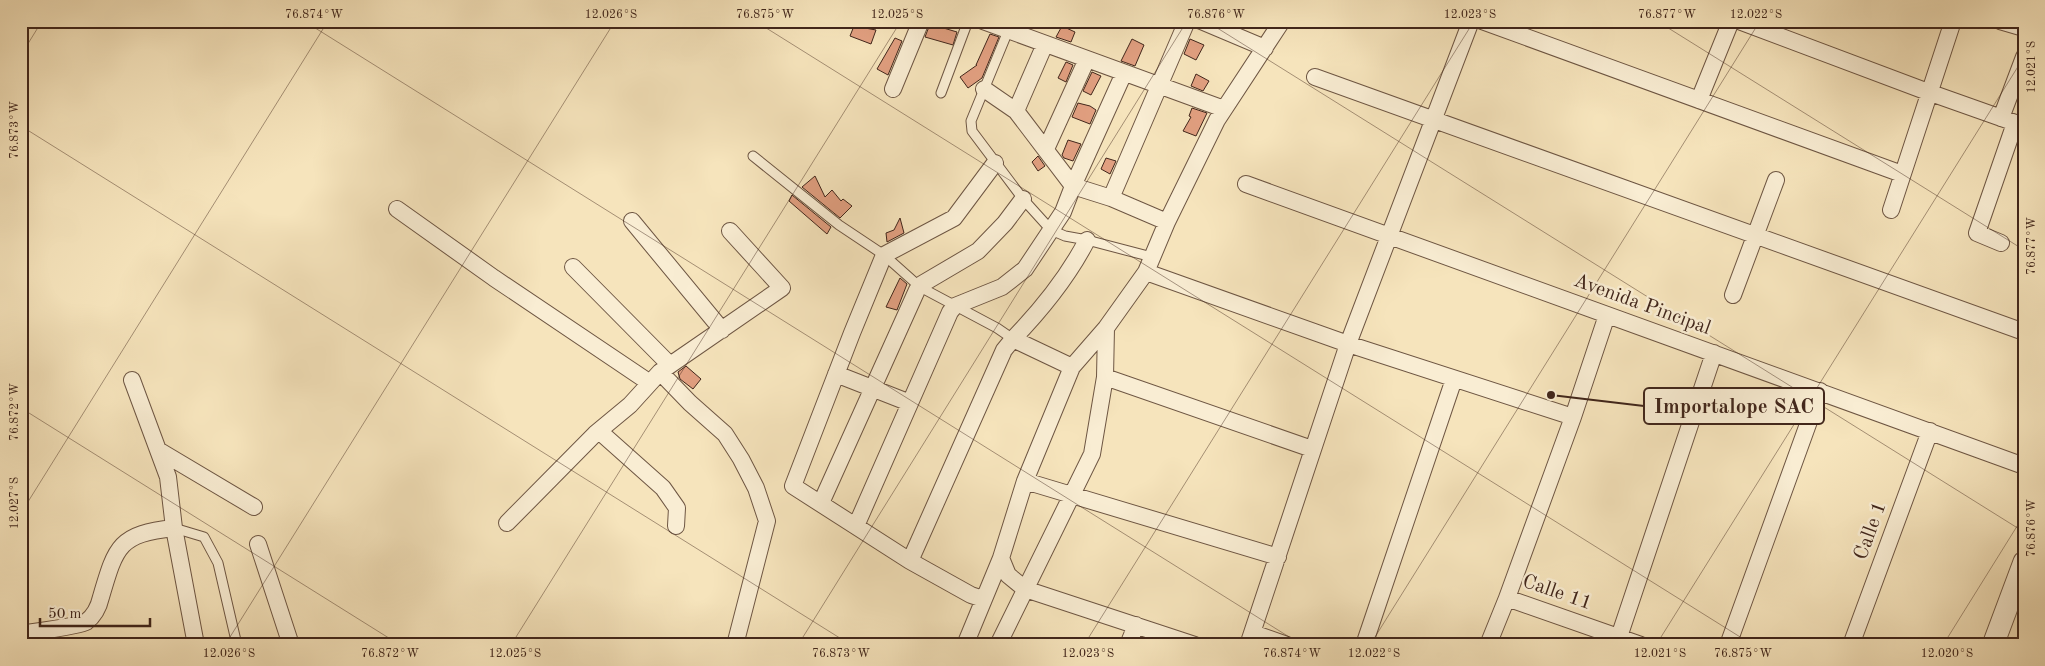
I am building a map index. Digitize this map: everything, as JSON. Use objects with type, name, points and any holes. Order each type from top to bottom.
[{"type":"street","points":[[893,88],[921,21]]},
{"type":"street","points":[[1111,198],[1187,21]]},
{"type":"street","points":[[1201,21],[1234,28],[1265,48]]},
{"type":"street","points":[[965,645],[1000,558],[1025,481],[1072,367],[1106,328],[1149,264],[1167,222],[1217,120],[1282,21]]},
{"type":"street","points":[[1288,645],[1251,639],[1348,344],[1471,21]]},
{"type":"street","points":[[1482,21],[1902,174]]},
{"type":"street","points":[[1700,100],[1731,21]]},
{"type":"street","points":[[1740,21],[2013,122]]},
{"type":"street","points":[[1891,210],[1928,92],[1953,21]]},
{"type":"street","points":[[2000,21],[2024,28]]},
{"type":"street","points":[[985,22],[1224,109]]},
{"type":"street","points":[[1016,111],[1044,44]]},
{"type":"street","points":[[2001,244],[1977,233],[2013,122],[2024,57]]},
{"type":"street","points":[[1046,149],[1086,59]]},
{"type":"street","points":[[856,526],[950,312],[955,306],[1002,287],[1025,269],[1063,212],[1124,73]]},
{"type":"street","points":[[1315,77],[2024,332]]},
{"type":"street","points":[[984,89],[1016,111],[1073,186],[1111,198],[1167,222]]},
{"type":"street","points":[[983,600],[910,561],[793,486],[884,256],[954,218],[995,163]]},
{"type":"street","points":[[1733,295],[1776,180]]},
{"type":"street","name":"Avenida Pincipal","points":[[1246,184],[2024,466]]},
{"type":"street","points":[[821,504],[916,290],[978,252],[1005,223],[1022,199]]},
{"type":"street","points":[[398,208],[494,278],[660,373]]},
{"type":"street","points":[[632,221],[722,330]]},
{"type":"street","points":[[507,523],[599,431],[630,405],[660,373],[782,288],[730,231]]},
{"type":"street","points":[[910,561],[1004,350],[1040,311],[1075,264],[1087,240]]},
{"type":"street","points":[[1149,264],[1348,344],[1573,417]]},
{"type":"street","points":[[573,266],[660,373],[725,434],[756,488],[766,521],[735,645]]},
{"type":"street","points":[[1507,598],[1573,417],[1607,315]]},
{"type":"street","points":[[998,645],[1092,454],[1105,378],[1106,328]]},
{"type":"street","points":[[1013,339],[1072,367]]},
{"type":"street","points":[[1620,637],[1714,353]]},
{"type":"street","points":[[836,374],[910,404]]},
{"type":"street","points":[[1105,378],[1312,449]]},
{"type":"street","points":[[1364,645],[1454,379]]},
{"type":"street","points":[[132,380],[168,477],[174,528],[196,645]]},
{"type":"street","points":[[1728,645],[1820,391]]},
{"type":"street","points":[[599,431],[663,488],[676,508],[676,526]]},
{"type":"street","name":"Calle 1","points":[[1851,645],[1930,431]]},
{"type":"street","points":[[158,450],[254,507]]},
{"type":"street","points":[[1025,481],[1278,557]]},
{"type":"street","points":[[21,634],[85,623],[98,608],[112,560],[127,540],[148,531],[174,528]]},
{"type":"street","points":[[258,544],[291,645]]},
{"type":"street","points":[[1000,558],[1008,575],[1025,589],[1195,645]]},
{"type":"street","points":[[1993,645],[2023,567]]},
{"type":"street","name":"Calle 11","points":[[1488,645],[1507,598],[1641,645]]},
{"type":"street","points":[[1128,645],[1136,625]]},
{"type":"lane","points":[[941,93],[968,21]]},
{"type":"lane","points":[[1008,31],[971,121],[972,131],[1022,199],[1051,230],[1065,236],[1087,240],[1149,264]]},
{"type":"lane","points":[[753,156],[839,225],[884,256],[920,287],[997,328],[1013,339]]},
{"type":"lane","points":[[174,528],[204,537],[218,563],[237,645]]},
{"type":"building","points":[[930,24],[957,32],[953,45],[925,37]]},
{"type":"building","points":[[854,26],[876,30],[871,44],[850,36]]},
{"type":"building","points":[[1062,26],[1075,32],[1071,42],[1056,37]]},
{"type":"building","points":[[990,34],[999,37],[982,78],[968,88],[960,77],[977,65]]},
{"type":"building","points":[[895,38],[902,41],[888,75],[877,69]]},
{"type":"building","points":[[1132,39],[1144,45],[1135,66],[1121,61]]},
{"type":"building","points":[[1190,39],[1204,45],[1196,60],[1184,54]]},
{"type":"building","points":[[1066,62],[1073,65],[1066,82],[1058,78]]},
{"type":"building","points":[[1092,72],[1101,76],[1091,95],[1083,91]]},
{"type":"building","points":[[1196,74],[1209,81],[1203,91],[1191,86]]},
{"type":"building","points":[[1078,103],[1090,106],[1096,110],[1090,124],[1072,117]]},
{"type":"building","points":[[1192,108],[1207,113],[1196,136],[1183,131],[1191,117],[1189,116]]},
{"type":"building","points":[[1068,140],[1081,144],[1073,161],[1064,158],[1062,155]]},
{"type":"building","points":[[1038,156],[1045,166],[1038,171],[1032,162]]},
{"type":"building","points":[[1106,158],[1116,161],[1110,174],[1101,169]]},
{"type":"building","points":[[815,176],[825,197],[832,190],[841,201],[843,199],[852,206],[840,218],[802,187]]},
{"type":"building","points":[[792,195],[831,227],[827,234],[789,201]]},
{"type":"building","points":[[900,218],[904,233],[887,242],[886,233],[894,230]]},
{"type":"building","points":[[900,278],[907,284],[897,310],[886,307]]},
{"type":"building","points":[[686,366],[701,379],[693,389],[680,379],[678,372]]},
{"type":"place","name":"Importalope SAC","points":[[1551,395]]}]
